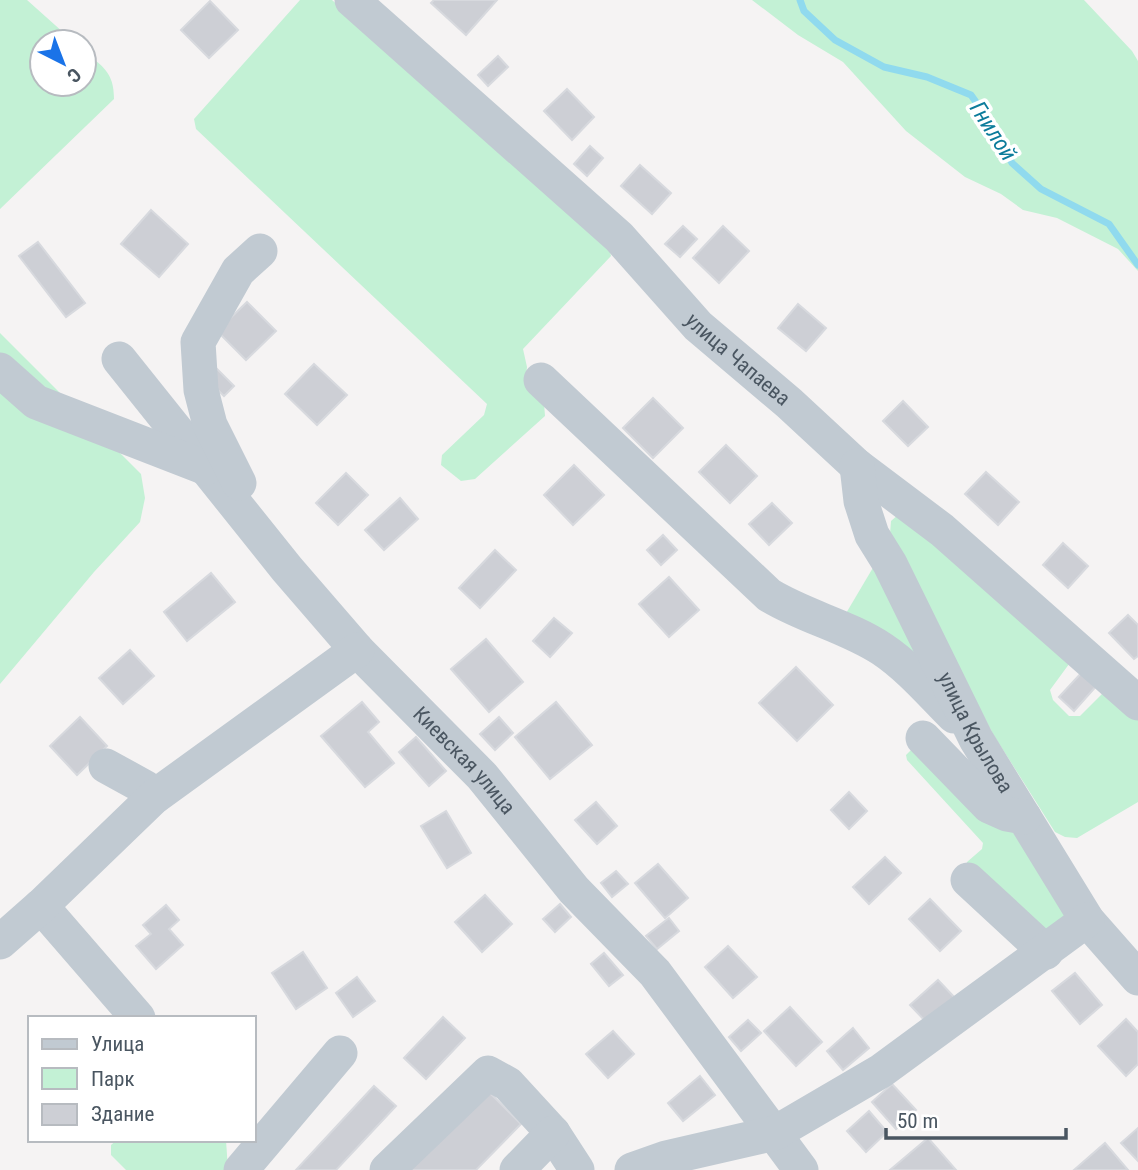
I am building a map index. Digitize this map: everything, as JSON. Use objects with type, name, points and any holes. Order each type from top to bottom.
[{"type":"street","name":"улица Чапаева","points":[[352,0],[619,237],[698,326],[789,403],[857,466],[942,530],[1138,703]]},
{"type":"street","points":[[260,251],[238,271],[198,342],[200,377],[209,425],[287,569]]},
{"type":"street","name":"Киевская улица","points":[[119,359],[287,569],[357,650],[475,768],[574,891],[655,972],[801,1170]]},
{"type":"street","points":[[0,370],[36,402],[209,469]]},
{"type":"street","points":[[541,380],[769,595],[794,610],[847,631],[882,650],[912,674],[976,738]]},
{"type":"street","name":"улица Крылова","points":[[857,466],[861,501],[872,535],[890,564],[976,738],[1087,920],[1138,978]]},
{"type":"street","points":[[0,942],[153,797],[357,650]]},
{"type":"street","points":[[923,738],[989,806],[1007,814],[1024,817]]},
{"type":"street","points":[[106,766],[146,788],[153,797]]},
{"type":"street","points":[[968,880],[1046,952]]},
{"type":"street","points":[[41,906],[136,1016]]},
{"type":"street","points":[[632,1170],[678,1155],[775,1133],[881,1071],[1087,920]]},
{"type":"street","points":[[239,1170],[340,1053]]},
{"type":"street","points":[[387,1170],[488,1073],[508,1083],[552,1133],[577,1170]]},
{"type":"street","points":[[517,1170],[552,1133]]},
{"type":"street","points":[[236,1142],[239,1170]]},
{"type":"green space","points":[[0,0],[27,0],[58,28],[28,28],[28,98],[98,98],[98,63],[110,76],[114,99],[0,209]]},
{"type":"green space","points":[[300,0],[332,0],[608,244],[611,256],[523,349],[526,377],[544,403],[545,416],[475,479],[461,481],[441,465],[442,455],[484,415],[487,404],[196,129],[194,119]]},
{"type":"green space","points":[[752,0],[1084,0],[1132,51],[1138,61],[1138,271],[1118,249],[1057,218],[1023,210],[1001,194],[965,177],[906,131],[843,62],[798,35]]},
{"type":"green space","points":[[0,333],[141,474],[145,498],[140,522],[94,572],[0,684]]},
{"type":"green space","points":[[899,514],[1072,660],[1050,690],[1053,700],[1069,716],[1080,716],[1104,692],[1138,715],[1138,802],[1077,838],[1065,837],[1055,832],[993,734],[890,534],[891,521]]},
{"type":"green space","points":[[874,566],[935,670],[845,615]]},
{"type":"green space","points":[[913,748],[1003,819],[1073,912],[1054,937],[967,869],[967,862],[982,849],[983,843],[907,760],[906,755]]},
{"type":"green space","points":[[115,1142],[226,1142],[228,1170],[126,1170],[111,1155],[111,1145]]},
{"type":"building","points":[[434,0],[497,0],[466,35],[431,3]]},
{"type":"building","points":[[210,1],[238,30],[209,58],[181,30]]},
{"type":"building","points":[[498,56],[508,67],[488,86],[478,75]]},
{"type":"building","points":[[567,89],[594,117],[572,140],[544,111]]},
{"type":"building","points":[[590,146],[603,158],[587,176],[574,164]]},
{"type":"building","points":[[640,165],[671,193],[652,214],[621,186]]},
{"type":"building","points":[[151,210],[188,244],[159,277],[121,244]]},
{"type":"building","points":[[683,226],[697,239],[680,257],[665,244]]},
{"type":"building","points":[[723,226],[749,251],[719,283],[693,258]]},
{"type":"building","points":[[38,242],[85,303],[66,317],[19,256]]},
{"type":"building","points":[[247,302],[276,331],[246,360],[217,331]]},
{"type":"building","points":[[798,304],[826,328],[806,351],[778,328]]},
{"type":"building","points":[[314,364],[347,395],[317,425],[285,394]]},
{"type":"building","points":[[215,367],[234,386],[224,396],[205,377]]},
{"type":"building","points":[[653,398],[683,428],[653,458],[623,428]]},
{"type":"building","points":[[903,401],[928,427],[908,446],[883,421]]},
{"type":"building","points":[[726,445],[757,476],[730,503],[699,472]]},
{"type":"building","points":[[574,465],[604,495],[573,525],[544,495]]},
{"type":"building","points":[[986,472],[1019,502],[998,525],[965,494]]},
{"type":"building","points":[[346,473],[368,495],[338,525],[316,503]]},
{"type":"building","points":[[400,498],[418,519],[384,550],[365,530]]},
{"type":"building","points":[[772,503],[792,523],[769,545],[749,524]]},
{"type":"building","points":[[663,535],[677,550],[661,565],[647,550]]},
{"type":"building","points":[[1063,543],[1088,566],[1068,588],[1043,565]]},
{"type":"building","points":[[495,550],[516,570],[480,608],[459,588]]},
{"type":"building","points":[[211,573],[235,602],[187,641],[164,612]]},
{"type":"building","points":[[669,577],[699,610],[669,637],[639,604]]},
{"type":"building","points":[[1128,615],[1138,625],[1138,656],[1134,659],[1109,633]]},
{"type":"building","points":[[554,618],[572,633],[550,657],[533,641]]},
{"type":"building","points":[[486,639],[523,682],[489,712],[451,669]]},
{"type":"building","points":[[130,650],[154,676],[123,704],[99,678]]},
{"type":"building","points":[[796,667],[833,705],[797,741],[759,703]]},
{"type":"building","points":[[1085,669],[1099,683],[1074,711],[1059,697]]},
{"type":"building","points":[[362,702],[379,722],[368,732],[394,763],[365,787],[321,736]]},
{"type":"building","points":[[556,702],[592,745],[550,779],[515,737]]},
{"type":"building","points":[[80,717],[107,746],[77,775],[50,746]]},
{"type":"building","points":[[499,717],[513,733],[495,750],[480,734]]},
{"type":"building","points":[[416,737],[446,771],[429,786],[399,752]]},
{"type":"building","points":[[849,792],[867,811],[849,829],[831,810]]},
{"type":"building","points":[[596,802],[617,826],[597,844],[575,820]]},
{"type":"building","points":[[446,811],[471,853],[447,868],[421,826]]},
{"type":"building","points":[[885,857],[901,873],[869,904],[853,887]]},
{"type":"building","points":[[658,864],[688,898],[665,918],[635,883]]},
{"type":"building","points":[[616,871],[628,884],[612,897],[601,883]]},
{"type":"building","points":[[485,895],[512,924],[482,952],[455,922]]},
{"type":"building","points":[[930,899],[961,931],[940,951],[909,919]]},
{"type":"building","points":[[560,904],[571,917],[555,932],[543,919]]},
{"type":"building","points":[[166,905],[179,920],[169,929],[183,945],[156,969],[136,946],[151,934],[143,925]]},
{"type":"building","points":[[669,918],[679,931],[657,949],[646,936]]},
{"type":"building","points":[[728,946],[757,977],[733,998],[705,967]]},
{"type":"building","points":[[303,952],[327,988],[296,1009],[272,973]]},
{"type":"building","points":[[604,953],[623,975],[609,986],[591,964]]},
{"type":"building","points":[[1075,973],[1102,1005],[1080,1024],[1052,991]]},
{"type":"building","points":[[357,977],[375,1001],[353,1017],[336,993]]},
{"type":"building","points":[[938,980],[956,999],[929,1025],[910,1005]]},
{"type":"building","points":[[790,1007],[822,1042],[796,1066],[764,1031]]},
{"type":"building","points":[[443,1017],[465,1038],[426,1079],[404,1058]]},
{"type":"building","points":[[1126,1019],[1138,1032],[1138,1064],[1126,1076],[1098,1046]]},
{"type":"building","points":[[748,1020],[761,1033],[741,1051],[729,1037]]},
{"type":"building","points":[[853,1028],[869,1048],[843,1070],[827,1051]]},
{"type":"building","points":[[613,1031],[634,1054],[608,1078],[586,1054]]},
{"type":"building","points":[[700,1076],[715,1095],[683,1121],[668,1103]]},
{"type":"building","points":[[892,1084],[916,1110],[896,1129],[872,1102]]},
{"type":"building","points":[[374,1086],[396,1106],[336,1170],[296,1170]]},
{"type":"building","points":[[484,1087],[521,1124],[476,1170],[402,1170]]},
{"type":"building","points":[[869,1111],[887,1132],[866,1152],[847,1131]]},
{"type":"building","points":[[1138,1128],[1138,1161],[1121,1143]]},
{"type":"building","points":[[928,1138],[956,1170],[890,1170]]},
{"type":"building","points":[[1105,1143],[1128,1170],[1074,1170]]},
{"type":"waterway","name":"Гнилой","points":[[800,0],[804,11],[835,40],[884,67],[927,77],[971,95],[995,129],[1012,163],[1041,189],[1109,224],[1138,265]]}]
